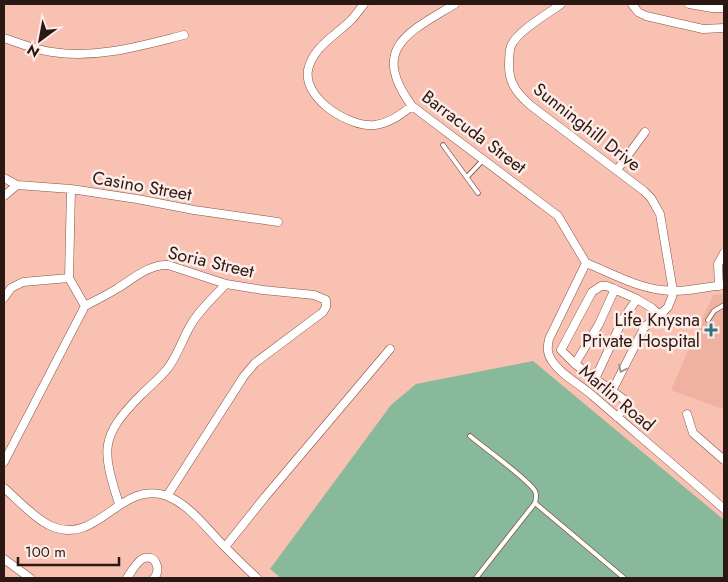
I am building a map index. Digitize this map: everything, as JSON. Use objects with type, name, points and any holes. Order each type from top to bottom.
[{"type":"street","points":[[364,4],[352,19],[316,53],[308,72],[308,81],[316,95],[333,112],[355,124],[365,126],[382,124],[394,119],[412,106]]},
{"type":"street","name":"Barracuda Street","points":[[455,4],[410,32],[399,43],[394,55],[393,66],[398,86],[412,106],[558,216],[586,263]]},
{"type":"street","name":"Sunninghill Drive","points":[[562,4],[527,29],[511,46],[509,71],[511,82],[516,91],[530,105],[644,191],[656,205],[660,214],[673,291]]},
{"type":"street","points":[[632,4],[638,12],[646,16],[703,29],[724,28]]},
{"type":"street","points":[[689,4],[724,8]]},
{"type":"street","points":[[4,38],[51,52],[80,54],[113,52],[184,35]]},
{"type":"street","points":[[617,170],[645,132]]},
{"type":"street","points":[[4,178],[17,185],[4,196]]},
{"type":"street","name":"Casino Street","points":[[17,185],[71,188],[194,210],[278,222]]},
{"type":"street","points":[[4,462],[85,306],[69,278],[71,188]]},
{"type":"street","points":[[586,263],[636,284],[649,288],[673,291],[721,285],[718,264],[724,253]]},
{"type":"street","name":"Marlin Road","points":[[586,263],[548,340],[547,350],[553,363],[724,509]]},
{"type":"street","name":"Soria Street","points":[[85,306],[146,270],[161,264],[226,284],[323,298],[326,303],[323,312],[256,363],[244,376],[167,496]]},
{"type":"street","points":[[4,298],[11,288],[23,282],[69,278]]},
{"type":"street","points":[[118,504],[110,477],[108,460],[110,434],[127,409],[168,368],[190,326],[226,284]]},
{"type":"street","points":[[617,416],[629,403],[575,364],[561,350],[592,292],[602,286],[607,286],[637,299],[658,314]]},
{"type":"street","points":[[575,364],[595,331],[615,289]]},
{"type":"street","points":[[612,391],[644,328],[668,306],[673,291]]},
{"type":"street","points":[[595,379],[623,319],[637,299]]},
{"type":"street","points":[[225,547],[390,349]]},
{"type":"street","points":[[686,414],[693,433],[724,460]]},
{"type":"street","points":[[4,488],[40,519],[62,530],[74,530],[95,523],[118,504],[134,497],[147,494],[167,496],[186,508],[257,578]]},
{"type":"street","points":[[127,578],[143,558],[148,558],[157,564],[159,569],[154,578]]},
{"type":"street","points":[[4,560],[19,575],[30,578]]},
{"type":"lane","points":[[443,145],[478,193]]},
{"type":"lane","points":[[467,177],[484,159]]},
{"type":"lane","points":[[708,320],[714,311],[724,305]]},
{"type":"lane","points":[[470,436],[526,481],[536,494],[535,502],[476,578]]},
{"type":"lane","points":[[535,502],[624,578]]},
{"type":"shaded area","name":"Life Knysna Private Hospital","points":[[724,294],[724,407],[720,408],[671,390],[713,295]]},
{"type":"green space","points":[[533,361],[724,520],[724,578],[281,578],[270,569],[391,405],[416,384]]},
{"type":"place","name":"Life Knysna Private Hospital","points":[[711,330]]}]
